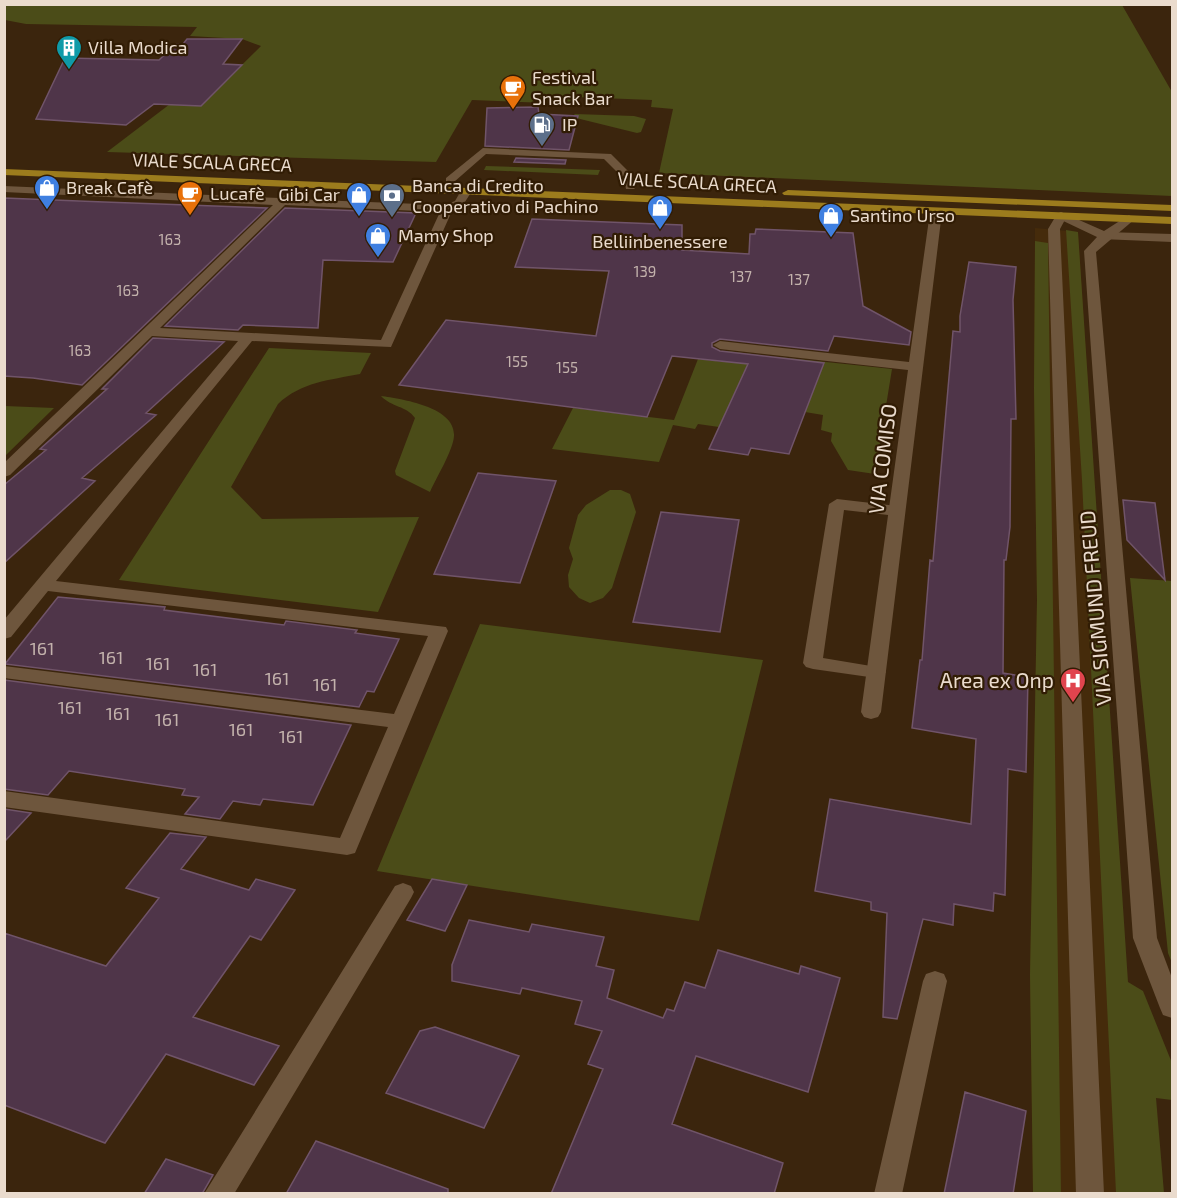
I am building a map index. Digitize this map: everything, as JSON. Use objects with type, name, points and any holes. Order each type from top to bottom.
[{"type":"main road","name":"VIALE SCALA GRECA","points":[[4,161],[1173,208]]},
{"type":"main road","name":"VIALE SCALA GRECA","points":[[4,172],[1173,221]]},
{"type":"street","points":[[450,180],[483,151],[607,156],[629,178],[630,187]]},
{"type":"street","points":[[7,189],[26,173]]},
{"type":"street","points":[[247,199],[260,183]]},
{"type":"street","points":[[4,472],[151,332],[298,185]]},
{"type":"street","points":[[7,189],[447,209],[459,203],[466,191]]},
{"type":"street","points":[[151,332],[386,344],[447,209]]},
{"type":"street","name":"VIA COMISO","points":[[871,712],[936,212]]},
{"type":"street","points":[[1090,1194],[1054,229],[1061,216],[1105,236],[1173,238]]},
{"type":"street","name":"VIA SIGMUND FREUD","points":[[1129,219],[1105,236],[1090,251],[1145,938],[1173,1008]]},
{"type":"street","points":[[4,633],[46,585],[247,338]]},
{"type":"street","points":[[720,345],[916,367]]},
{"type":"street","points":[[876,672],[813,663],[837,504],[897,511]]},
{"type":"street","points":[[4,799],[347,847],[439,631],[46,585]]},
{"type":"street","points":[[4,672],[400,722]]},
{"type":"street","points":[[218,1194],[403,892]]},
{"type":"street","points":[[888,1194],[935,981]]},
{"type":"shaded area","points":[[4,5],[1122,5],[1172,92],[1172,196],[659,173],[673,109],[651,107],[652,100],[576,97],[573,104],[472,100],[436,162],[107,152],[170,104],[201,105],[261,46],[242,39],[190,36],[197,27],[26,24],[5,20]]},
{"type":"shaded area","points":[[575,114],[634,116],[646,119],[641,132],[637,133],[572,117]]},
{"type":"shaded area","points":[[486,166],[600,170],[598,175],[484,170]]},
{"type":"shaded area","name":"Area ex Onp","points":[[1035,228],[1078,232],[1141,1193],[1033,1194],[1030,975],[1037,600],[1034,389]]},
{"type":"shaded area","points":[[1066,230],[1078,232],[1128,982],[1143,991],[1172,1063],[1172,1100],[1156,1098],[1164,1193],[1116,1193],[1082,480]]},
{"type":"shaded area","points":[[1035,241],[1048,243],[1061,1194],[1033,1193],[1030,975],[1037,600],[1034,389]]},
{"type":"shaded area","points":[[269,348],[371,353],[360,374],[306,386],[278,404],[231,487],[262,519],[419,517],[378,612],[119,580]]},
{"type":"shaded area","points":[[727,351],[760,355],[757,361],[775,364],[779,357],[892,369],[875,474],[848,470],[831,441],[832,433],[821,430],[823,415],[805,412],[738,386],[719,427],[698,424],[695,429],[673,425],[659,462],[552,449],[573,408],[674,420],[698,359],[724,362]]},
{"type":"shaded area","points":[[381,396],[426,406],[437,411],[452,426],[454,436],[451,449],[430,492],[396,475],[395,471],[415,418],[408,411]]},
{"type":"shaded area","points":[[5,406],[54,408],[5,456]]},
{"type":"shaded area","points":[[610,490],[621,490],[630,494],[636,512],[612,588],[603,598],[590,603],[579,598],[569,587],[568,575],[573,559],[569,548],[578,515],[586,505]]},
{"type":"shaded area","points":[[1130,578],[1172,581],[1172,963],[1168,953]]},
{"type":"shaded area","points":[[480,624],[763,660],[699,921],[377,871]]},
{"type":"building","points":[[187,39],[242,39],[223,64],[242,65],[201,106],[154,104],[126,125],[36,119],[65,58],[159,60],[176,44],[183,44]]},
{"type":"building","points":[[538,107],[539,114],[578,116],[569,150],[485,146],[487,108]]},
{"type":"building","points":[[516,158],[566,160],[565,164],[514,162]]},
{"type":"building","points":[[4,198],[267,208],[82,385],[4,376]]},
{"type":"building","points":[[285,208],[416,213],[393,262],[323,260],[318,328],[243,325],[238,330],[165,326]]},
{"type":"building","points":[[532,219],[682,225],[682,250],[749,254],[750,234],[755,234],[756,229],[853,233],[863,306],[911,332],[909,345],[834,336],[828,351],[720,339],[712,343],[712,347],[720,351],[824,363],[789,454],[751,448],[748,455],[709,449],[748,364],[672,356],[647,417],[399,385],[446,320],[596,336],[609,271],[515,267]]},
{"type":"building","points":[[969,262],[1016,267],[1013,300],[1016,419],[1011,419],[1010,527],[1006,560],[1004,560],[1003,673],[1028,677],[1026,772],[1008,769],[1005,895],[994,893],[993,911],[954,904],[953,925],[923,919],[897,1019],[883,1017],[887,913],[871,910],[871,902],[815,891],[830,799],[971,824],[976,739],[912,728],[920,660],[922,660],[930,560],[933,561],[953,331],[960,332],[960,316]]},
{"type":"building","points":[[153,338],[224,342],[146,413],[156,415],[82,478],[95,481],[4,563],[4,485],[46,450],[40,449],[107,389],[102,389]]},
{"type":"building","points":[[478,473],[556,481],[520,583],[434,574]]},
{"type":"building","points":[[1123,500],[1155,503],[1165,580],[1127,540]]},
{"type":"building","points":[[661,512],[739,520],[720,632],[633,622]]},
{"type":"building","points":[[58,597],[165,607],[164,610],[284,625],[286,621],[357,630],[355,633],[399,639],[374,692],[367,691],[359,707],[5,664]]},
{"type":"building","points":[[4,680],[351,725],[313,805],[263,799],[260,805],[233,801],[220,819],[185,814],[199,797],[182,795],[185,789],[69,771],[48,795],[4,789]]},
{"type":"building","points":[[4,809],[31,813],[4,842]]},
{"type":"building","points":[[170,833],[206,837],[181,869],[249,890],[256,879],[295,890],[261,940],[250,936],[193,1017],[279,1046],[254,1085],[166,1054],[105,1143],[4,1105],[4,933],[106,966],[159,898],[126,888]]},
{"type":"building","points":[[432,879],[467,885],[445,931],[407,920]]},
{"type":"building","points":[[469,920],[529,932],[532,924],[604,937],[596,966],[614,970],[607,998],[663,1018],[667,1009],[674,1011],[685,982],[705,988],[718,950],[799,974],[801,966],[840,978],[808,1092],[696,1056],[672,1124],[783,1163],[774,1194],[551,1194],[603,1069],[588,1064],[602,1031],[575,1024],[582,1001],[522,988],[520,994],[452,981],[452,965]]},
{"type":"building","points":[[435,1027],[519,1056],[484,1128],[386,1093],[420,1031]]},
{"type":"building","points":[[965,1092],[1026,1111],[1013,1194],[944,1194]]},
{"type":"building","points":[[316,1141],[448,1189],[448,1194],[286,1194]]},
{"type":"building","points":[[166,1159],[213,1175],[202,1194],[144,1194]]},
{"type":"place","name":"Villa Modica","points":[[69,71]]},
{"type":"place","name":"Festival Snack Bar","points":[[513,111]]},
{"type":"place","name":"IP","points":[[542,148]]},
{"type":"place","name":"Break Cafè","points":[[47,211]]},
{"type":"place","name":"Lucafè","points":[[190,217]]},
{"type":"place","name":"Gibi Car","points":[[359,218]]},
{"type":"place","name":"Banca di Credito Cooperativo di Pachino","points":[[392,219]]},
{"type":"place","name":"Belliinbenessere","points":[[660,231]]},
{"type":"place","name":"Santino Urso","points":[[831,239]]},
{"type":"place","name":"Mamy Shop","points":[[378,259]]},
{"type":"place","name":"Area ex Onp","points":[[1073,704]]}]
